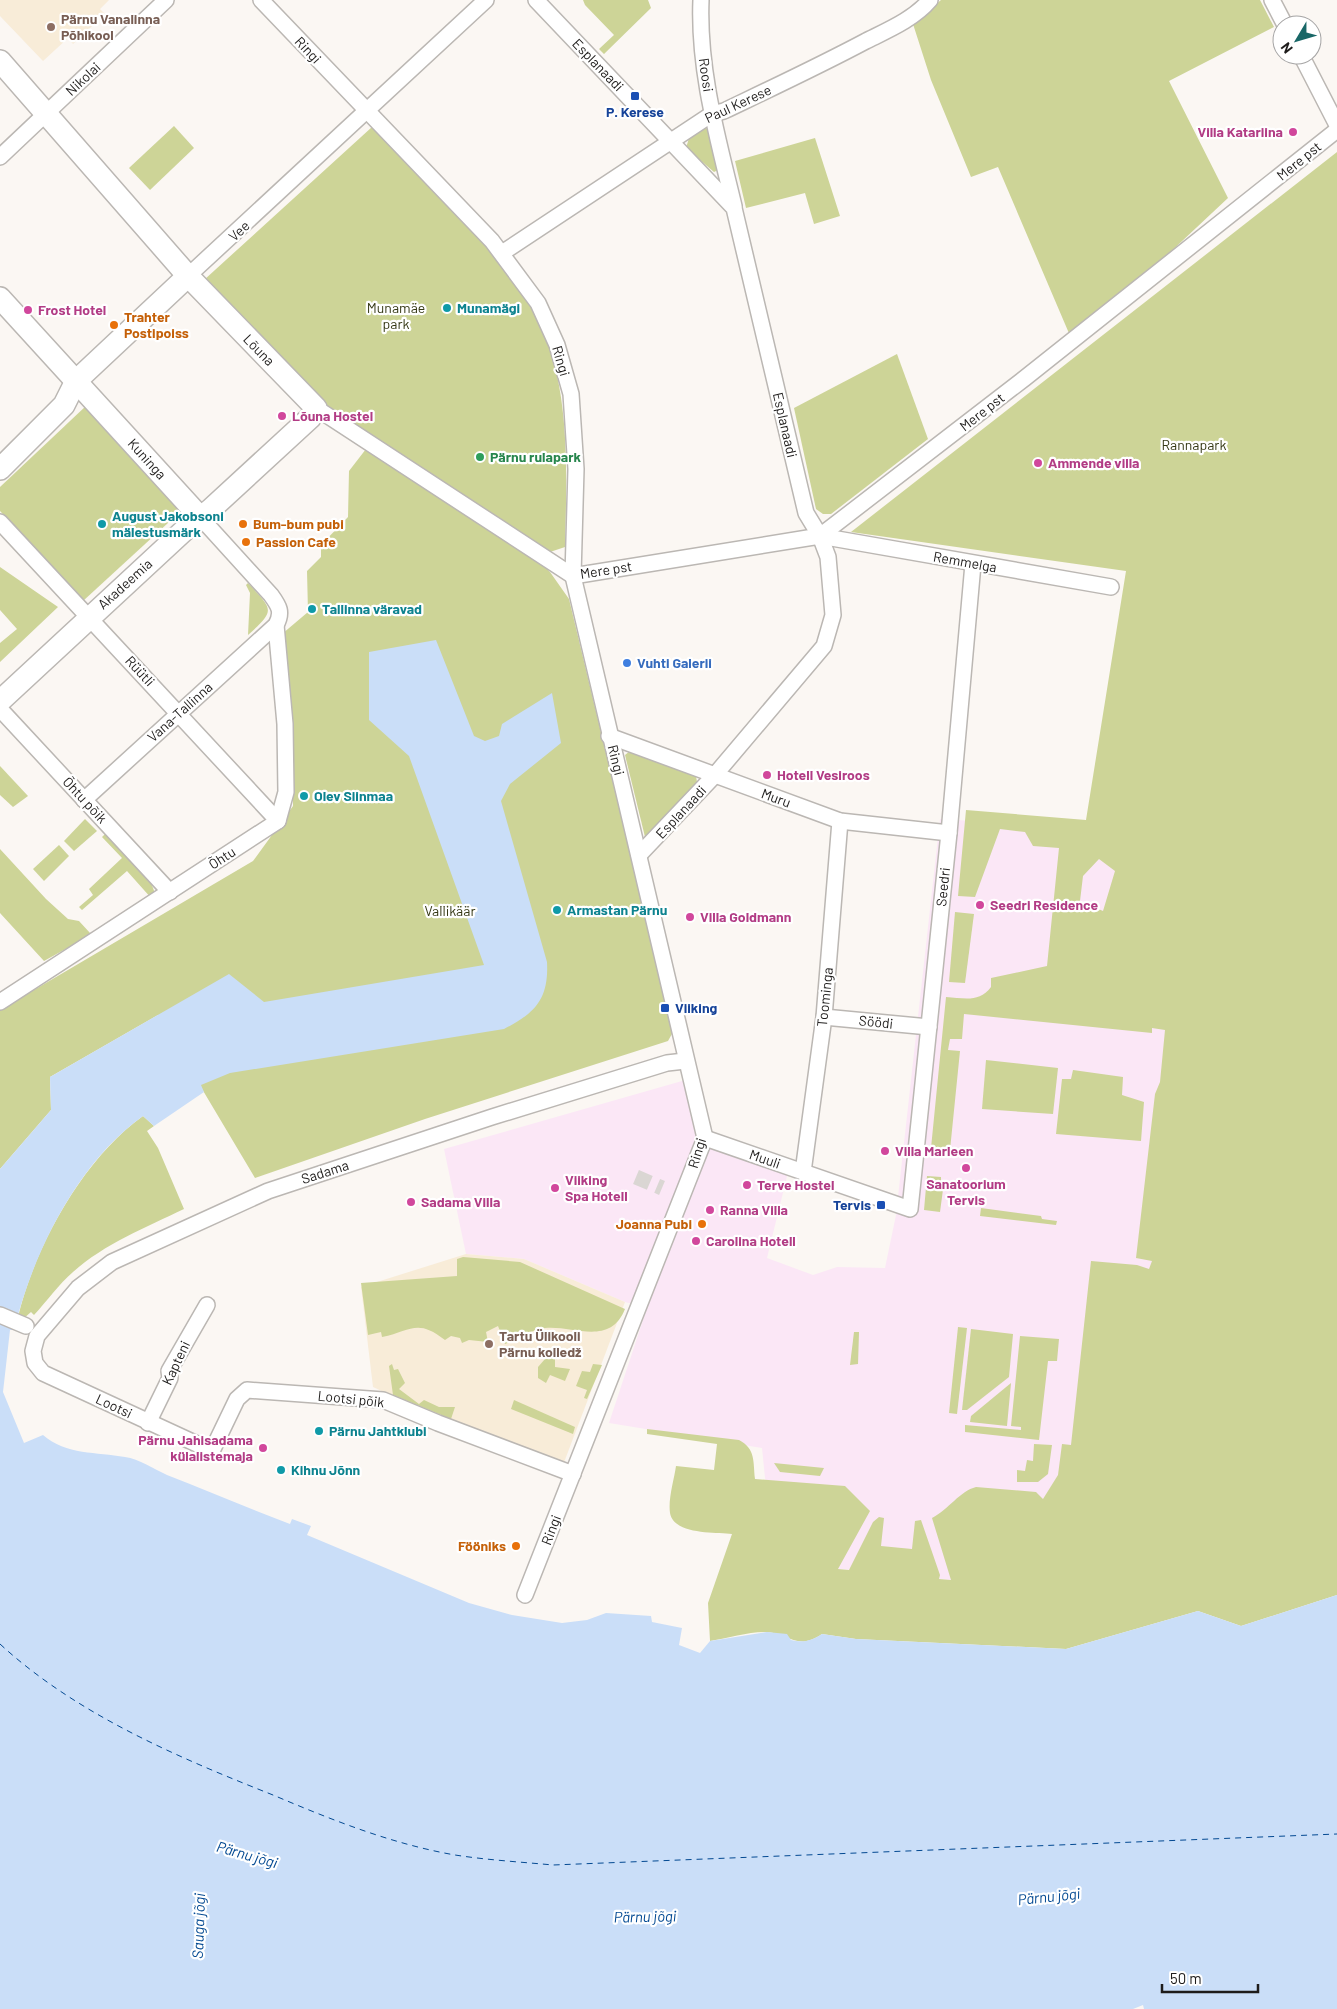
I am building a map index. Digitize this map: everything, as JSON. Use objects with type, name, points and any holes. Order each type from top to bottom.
[{"type":"street","name":"Nikolai","points":[[0,157],[166,0]]},
{"type":"street","name":"Ringi","points":[[261,0],[502,253],[538,303],[557,345],[571,394],[576,469],[573,576],[705,1138],[526,1595]]},
{"type":"street","name":"Vee","points":[[0,469],[64,405],[76,381],[486,0]]},
{"type":"street","name":"Esplanaadi","points":[[536,0],[734,208],[806,513],[820,536],[828,557],[833,615],[824,646],[714,776],[639,855]]},
{"type":"street","name":"Roosi","points":[[701,0],[703,51],[712,114],[734,208]]},
{"type":"street","name":"Paul Kerese","points":[[502,253],[712,114],[722,112],[839,56],[892,28],[918,11],[930,0]]},
{"type":"street","points":[[1272,0],[1280,15]]},
{"type":"street","name":"Lõuna","points":[[0,61],[188,276],[316,408],[573,576]]},
{"type":"street","points":[[1305,65],[1337,125]]},
{"type":"street","name":"Mere pst","points":[[573,576],[820,536],[1018,384],[1337,130]]},
{"type":"street","name":"Kuninga","points":[[0,298],[280,607],[281,616],[276,624]]},
{"type":"street","name":"Akadeemia","points":[[0,701],[89,617],[310,418],[316,408]]},
{"type":"street","name":"Rüütli","points":[[0,522],[278,821]]},
{"type":"street","name":"Remmelga","points":[[820,536],[1111,587]]},
{"type":"street","name":"Seedri","points":[[910,1209],[949,833],[973,564]]},
{"type":"street","points":[[276,624],[285,724],[286,792],[278,821]]},
{"type":"street","name":"Vana-Tallinna","points":[[84,800],[276,624]]},
{"type":"street","name":"Õhtu põik","points":[[0,709],[170,892]]},
{"type":"street","name":"Muru","points":[[610,736],[840,821],[949,833]]},
{"type":"street","name":"Õhtu","points":[[0,1002],[278,821]]},
{"type":"street","name":"Toominga","points":[[803,1172],[824,1017],[840,821]]},
{"type":"street","name":"Söödi","points":[[824,1017],[929,1027]]},
{"type":"street","name":"Sadama","points":[[43,1373],[36,1363],[33,1351],[37,1336],[78,1288],[112,1262],[268,1191],[492,1117],[667,1063],[686,1060]]},
{"type":"street","name":"Muuli","points":[[705,1138],[910,1209]]},
{"type":"street","name":"Kapteni","points":[[148,1423],[170,1378],[170,1372],[207,1305]]},
{"type":"street","points":[[0,1315],[26,1326]]},
{"type":"street","name":"Lootsi","points":[[43,1373],[212,1452]]},
{"type":"street","name":"Lootsi põik","points":[[212,1452],[236,1399],[246,1390],[383,1400],[573,1474]]},
{"type":"shaded area","name":"Pärnu Vanalinna Põhikool","points":[[0,0],[109,0],[100,9],[105,14],[73,44],[68,38],[43,61],[0,16]]},
{"type":"shaded area","points":[[940,819],[1056,826],[1164,906],[1169,1221],[1077,1447],[1002,1563],[971,1582],[831,1568],[775,1510],[765,1478],[762,1448],[609,1423],[647,1308],[625,1302],[524,1259],[466,1254],[444,1149],[696,1077],[711,1134],[791,1160],[767,1258],[813,1275],[837,1267],[885,1268],[896,1215]]},
{"type":"shaded area","name":"Tartu Ülikooli Pärnu kolledž","points":[[466,1254],[524,1259],[625,1302],[563,1465],[416,1407],[373,1387],[361,1287]]},
{"type":"green space","points":[[583,0],[648,0],[651,8],[604,54],[599,49],[614,35],[585,5]]},
{"type":"green space","points":[[941,0],[1260,0],[1272,23],[1272,28],[1169,81],[1228,198],[1116,303],[1071,338],[998,167],[971,177],[931,80],[913,24]]},
{"type":"green space","points":[[174,126],[194,148],[150,190],[129,168]]},
{"type":"green space","name":"Munamäe park","points":[[372,127],[506,267],[520,285],[541,324],[552,354],[564,417],[566,450],[565,547],[550,552],[323,405],[204,280]]},
{"type":"green space","points":[[706,128],[718,170],[714,172],[686,148],[689,138]]},
{"type":"green space","points":[[815,138],[840,216],[814,224],[805,193],[746,208],[735,161]]},
{"type":"green space","name":"Rannapark","points":[[1337,152],[1337,1595],[1241,1626],[1198,1611],[1066,1649],[856,1639],[822,1634],[813,1639],[799,1641],[765,1632],[710,1641],[708,1603],[732,1534],[696,1531],[679,1525],[673,1520],[670,1513],[670,1496],[676,1466],[714,1470],[717,1444],[647,1434],[647,1429],[739,1440],[748,1448],[753,1456],[755,1479],[845,1486],[870,1511],[838,1569],[849,1570],[873,1522],[879,1517],[884,1518],[881,1546],[912,1549],[915,1521],[921,1520],[940,1575],[939,1579],[951,1580],[932,1518],[965,1492],[976,1487],[1036,1492],[1043,1499],[1058,1475],[1062,1444],[1071,1445],[1091,1261],[1137,1265],[1149,1269],[1152,1261],[1136,1258],[1155,1094],[1160,1082],[1165,1030],[1152,1028],[1152,1033],[964,1014],[962,1039],[950,1039],[948,1050],[960,1051],[950,1150],[931,1148],[946,997],[976,997],[991,987],[991,978],[1047,966],[1059,848],[1033,846],[1025,832],[1000,829],[975,897],[958,896],[966,810],[1086,820],[1126,571],[851,532]],"holes":[[[1099,859],[1115,871],[1103,911],[1080,901],[1083,876]]]},
{"type":"green space","points":[[897,354],[928,439],[831,514],[823,514],[816,509],[794,408]]},
{"type":"green space","points":[[87,405],[181,511],[83,601],[0,511],[0,487]]},
{"type":"green space","name":"Vallikäär","points":[[366,449],[535,558],[550,572],[569,599],[673,1032],[668,1041],[425,1119],[255,1178],[158,1015],[50,1077],[51,1110],[0,1169],[0,1010],[253,861],[293,806],[293,769],[282,634],[308,612],[307,571],[321,557],[321,545],[348,517],[349,471]]},
{"type":"green space","points":[[0,567],[58,607],[0,662],[0,643],[17,629],[0,610]]},
{"type":"green space","points":[[248,583],[262,599],[268,610],[263,620],[248,635],[250,593],[246,585]]},
{"type":"green space","points":[[630,751],[696,776],[697,782],[646,841],[625,755]]},
{"type":"green space","points":[[0,766],[28,796],[13,807],[0,795]]},
{"type":"green space","points":[[85,819],[97,831],[74,851],[64,841]]},
{"type":"green space","points":[[105,834],[143,871],[153,888],[155,896],[152,899],[127,871],[82,910],[79,907],[93,895],[89,889],[122,858],[102,837]]},
{"type":"green space","points":[[59,845],[69,856],[44,881],[33,869]]},
{"type":"green space","points":[[0,849],[46,899],[68,919],[79,921],[90,933],[89,936],[44,961],[0,913]]},
{"type":"green space","points":[[955,912],[974,914],[965,983],[949,982]]},
{"type":"green space","points":[[986,1060],[1058,1068],[1053,1114],[982,1109]]},
{"type":"green space","points":[[1073,1070],[1123,1077],[1122,1095],[1144,1102],[1141,1141],[1056,1134],[1062,1079],[1071,1079]]},
{"type":"green space","points":[[143,1116],[154,1126],[147,1131],[158,1148],[184,1209],[98,1253],[68,1277],[34,1315],[31,1312],[23,1319],[18,1317],[36,1262],[64,1206],[101,1156],[121,1134]]},
{"type":"green space","points":[[927,1176],[941,1177],[941,1181],[944,1182],[940,1212],[924,1210]]},
{"type":"green space","points":[[981,1208],[1041,1216],[1042,1219],[1057,1221],[1056,1225],[980,1216]]},
{"type":"green space","points":[[463,1257],[520,1262],[625,1309],[618,1321],[610,1328],[600,1331],[590,1332],[545,1328],[530,1332],[505,1344],[498,1326],[486,1332],[488,1342],[469,1340],[462,1343],[460,1338],[451,1336],[445,1340],[427,1329],[420,1328],[382,1337],[381,1332],[368,1335],[361,1283],[457,1276],[457,1259]]},
{"type":"green space","points":[[958,1327],[967,1328],[957,1414],[949,1413]]},
{"type":"green space","points":[[971,1329],[1013,1334],[1009,1377],[967,1410],[962,1410]]},
{"type":"green space","points":[[854,1332],[859,1332],[858,1364],[850,1365]]},
{"type":"green space","points":[[1020,1336],[1059,1339],[1057,1361],[1048,1361],[1039,1440],[965,1432],[965,1425],[1021,1430],[1021,1427],[1011,1426]]},
{"type":"green space","points":[[555,1357],[555,1367],[570,1369],[565,1381],[550,1375],[546,1383],[538,1378],[538,1367],[545,1359]]},
{"type":"green space","points":[[392,1364],[394,1370],[398,1369],[405,1383],[399,1389],[419,1404],[424,1400],[439,1407],[455,1407],[451,1419],[393,1395],[389,1366]]},
{"type":"green space","points":[[593,1364],[602,1365],[587,1399],[584,1398],[587,1390],[576,1386],[582,1371],[590,1372]]},
{"type":"green space","points":[[1011,1383],[1007,1426],[970,1422],[971,1416]]},
{"type":"green space","points":[[514,1400],[575,1427],[573,1434],[511,1409]]},
{"type":"green space","points":[[1034,1444],[1052,1445],[1048,1474],[1038,1482],[1017,1482],[1017,1470],[1025,1471],[1027,1460],[1033,1461]]},
{"type":"green space","points":[[774,1463],[824,1468],[820,1476],[780,1472]]},
{"type":"water","points":[[436,640],[474,736],[485,741],[499,736],[502,724],[552,693],[561,743],[510,784],[501,801],[547,962],[545,986],[538,1003],[532,1011],[504,1029],[230,1073],[201,1085],[204,1092],[154,1126],[143,1116],[119,1136],[98,1158],[78,1184],[61,1212],[33,1271],[14,1330],[10,1330],[3,1392],[24,1443],[43,1435],[62,1446],[82,1452],[136,1460],[167,1475],[290,1524],[292,1519],[311,1526],[307,1535],[469,1603],[512,1615],[562,1623],[587,1620],[606,1613],[651,1616],[652,1622],[682,1628],[679,1645],[700,1653],[710,1641],[767,1632],[787,1634],[791,1640],[799,1641],[811,1640],[822,1634],[856,1639],[1066,1649],[1198,1611],[1241,1626],[1337,1595],[1337,2009],[1144,2009],[1143,2005],[1133,2009],[0,2009],[0,1169],[51,1110],[50,1077],[229,974],[264,1002],[484,965],[409,756],[369,720],[369,652]]},
{"type":"ferry route","points":[[0,1644],[61,1692],[94,1713],[164,1749],[362,1830],[408,1844],[467,1857],[553,1865],[1337,1834]]},
{"type":"tunnel","points":[[636,1177],[662,1188]]},
{"type":"place","name":"Pärnu Vanalinna Põhikool","points":[[51,27]]},
{"type":"place","name":"P. Kerese","points":[[635,96]]},
{"type":"place","name":"Villa Katariina","points":[[1293,132]]},
{"type":"place","name":"Munamägi","points":[[447,308]]},
{"type":"place","name":"Frost Hotel","points":[[28,310]]},
{"type":"place","name":"Trahter Postipoiss","points":[[114,325]]},
{"type":"place","name":"Lõuna Hostel","points":[[282,416]]},
{"type":"place","name":"Pärnu rulapark","points":[[480,457]]},
{"type":"place","name":"Ammende villa","points":[[1038,463]]},
{"type":"place","name":"August Jakobsoni mälestusmärk","points":[[102,524]]},
{"type":"place","name":"Bum-bum pubi","points":[[243,524]]},
{"type":"place","name":"Passion Cafe","points":[[246,542]]},
{"type":"place","name":"Tallinna väravad","points":[[312,609]]},
{"type":"place","name":"Vuhti Galerii","points":[[627,663]]},
{"type":"place","name":"Hotell Vesiroos","points":[[767,775]]},
{"type":"place","name":"Olev Siinmaa","points":[[304,796]]},
{"type":"place","name":"Seedri Residence","points":[[980,905]]},
{"type":"place","name":"Armastan Pärnu","points":[[557,910]]},
{"type":"place","name":"Villa Goldmann","points":[[690,917]]},
{"type":"place","name":"Viiking","points":[[665,1008]]},
{"type":"place","name":"Villa Marleen","points":[[885,1151]]},
{"type":"place","name":"Sanatoorium Tervis","points":[[966,1168]]},
{"type":"place","name":"Terve Hostel","points":[[747,1185]]},
{"type":"place","name":"Viiking Spa Hotell","points":[[555,1188]]},
{"type":"place","name":"Sadama Villa","points":[[411,1202]]},
{"type":"place","name":"Tervis","points":[[881,1205]]},
{"type":"place","name":"Ranna Villa","points":[[710,1210]]},
{"type":"place","name":"Joanna Pubi","points":[[702,1224]]},
{"type":"place","name":"Carolina Hotell","points":[[696,1241]]},
{"type":"place","name":"Tartu Ülikooli Pärnu kolledž","points":[[489,1344]]},
{"type":"place","name":"Pärnu Jahtklubi","points":[[319,1431]]},
{"type":"place","name":"Pärnu Jahisadama külalistemaja","points":[[263,1448]]},
{"type":"place","name":"Kihnu Jõnn","points":[[281,1470]]},
{"type":"place","name":"Fööniks","points":[[516,1546]]},
{"type":"water label","name":"Pärnu jõgi","points":[[247,1855]]},
{"type":"water label","name":"Pärnu jõgi","points":[[1049,1897]]},
{"type":"water label","name":"Pärnu jõgi","points":[[645,1917]]},
{"type":"water label","name":"Sauga jõgi","points":[[199,1926]]}]
